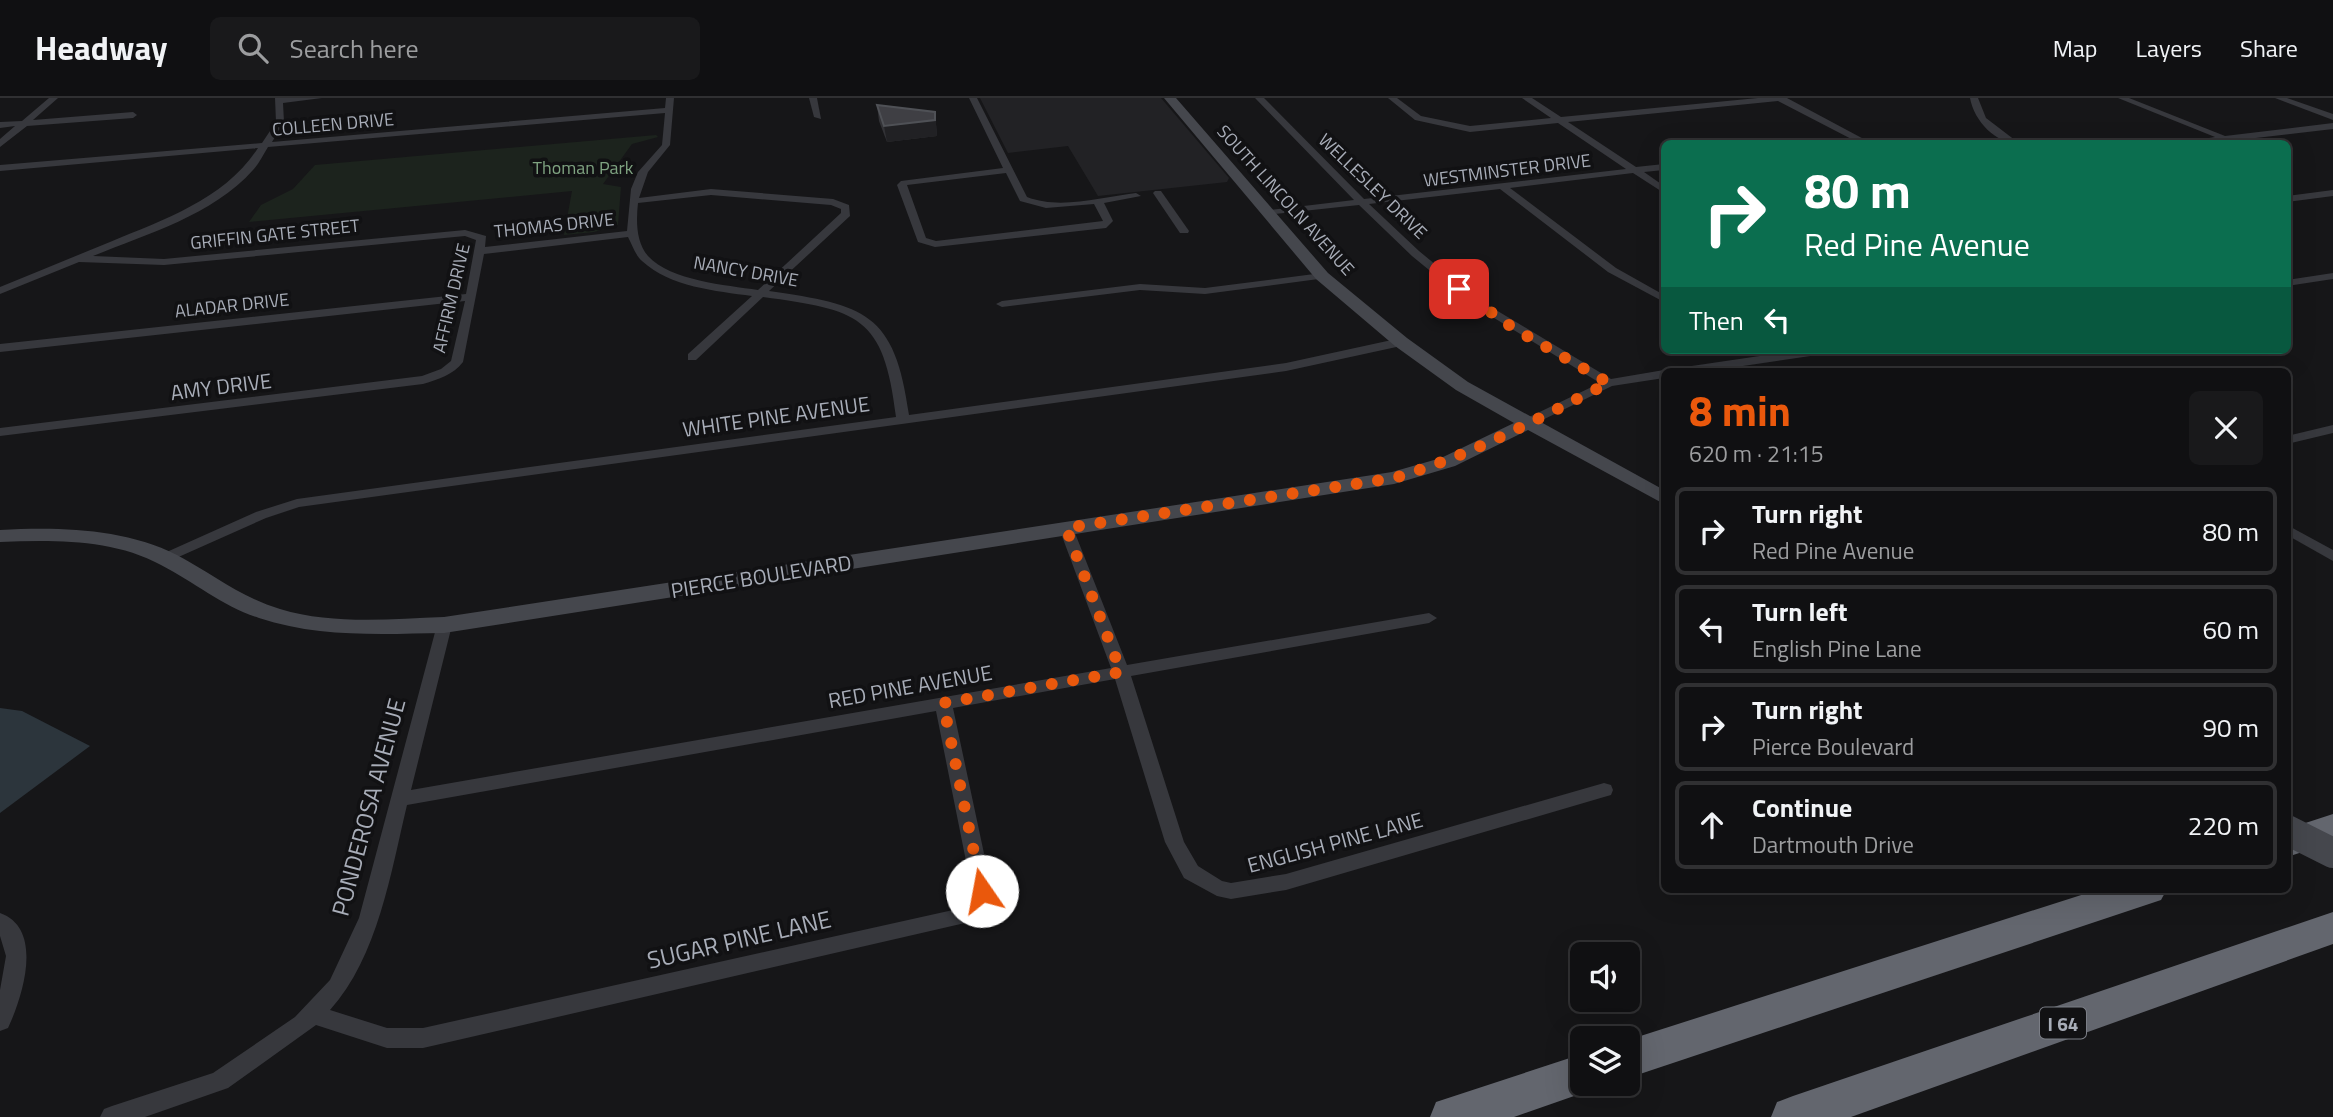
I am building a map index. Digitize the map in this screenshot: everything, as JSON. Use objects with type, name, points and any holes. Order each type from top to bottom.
[{"type":"highway","points":[[2291,842],[2333,828]]},
{"type":"highway","points":[[1640,1055],[2136,893]]},
{"type":"highway","name":"I 64","points":[[1793,1117],[2333,928]]},
{"type":"highway","points":[[1452,1117],[1570,1078]]},
{"type":"street","points":[[0,144],[54,98]]},
{"type":"street","points":[[0,291],[174,219],[217,196],[250,168],[261,146],[279,122],[279,100],[318,98]]},
{"type":"street","points":[[813,98],[818,117]]},
{"type":"street","points":[[972,98],[1023,199],[1029,203],[1048,205],[1136,196]]},
{"type":"street","name":"SOUTH LINCOLN AVENUE","points":[[1170,98],[1322,276],[1401,342],[1462,386],[1526,424],[1661,496]]},
{"type":"street","name":"WELLESLEY DRIVE","points":[[1259,98],[1363,202],[1471,299],[1513,328],[1609,383]]},
{"type":"street","points":[[1392,98],[1435,130],[1451,135],[1464,128]]},
{"type":"street","points":[[1526,98],[1661,188]]},
{"type":"street","points":[[1653,98],[1673,110]]},
{"type":"street","points":[[1435,130],[1562,121],[1780,98],[1862,140]]},
{"type":"street","points":[[1974,98],[1977,113],[2010,140]]},
{"type":"street","points":[[2122,98],[2225,138]]},
{"type":"street","points":[[2279,98],[2333,117]]},
{"type":"street","points":[[633,233],[634,201],[639,178],[665,148],[669,104]]},
{"type":"street","name":"COLLEEN DRIVE","points":[[0,168],[261,146],[669,104]]},
{"type":"street","points":[[0,125],[133,115]]},
{"type":"street","points":[[2209,140],[2333,126]]},
{"type":"street","name":"WESTMINSTER DRIVE","points":[[1269,213],[1661,167]]},
{"type":"street","points":[[1008,170],[904,183],[902,185],[922,240],[936,244],[1106,225],[1108,221],[1097,200]]},
{"type":"street","points":[[1502,186],[1612,270],[1661,297]]},
{"type":"street","points":[[634,201],[710,192],[832,202],[846,207],[846,214],[692,357]]},
{"type":"street","points":[[1158,193],[1184,231]]},
{"type":"street","points":[[2291,198],[2333,193]]},
{"type":"street","name":"GRIFFIN GATE STREET","points":[[79,259],[164,262],[474,233]]},
{"type":"street","name":"AFFIRM DRIVE","points":[[446,372],[459,360],[468,297],[482,238],[474,233]]},
{"type":"street","name":"THOMAS DRIVE","points":[[479,251],[633,233]]},
{"type":"street","name":"NANCY DRIVE","points":[[633,233],[636,246],[644,258],[661,270],[713,287],[818,301],[858,316],[871,327],[889,351],[895,365],[903,419]]},
{"type":"street","points":[[1002,304],[1140,287],[1205,291],[1322,276]]},
{"type":"street","points":[[2291,282],[2333,276]]},
{"type":"street","name":"ALADAR DRIVE","points":[[0,348],[468,297]]},
{"type":"street","name":"WHITE PINE AVENUE","points":[[165,558],[261,515],[297,503],[1286,367],[1401,342]]},
{"type":"street","points":[[1776,354],[1780,356]]},
{"type":"street","points":[[1704,368],[1795,354]]},
{"type":"street","name":"AMY DRIVE","points":[[0,432],[423,380],[446,372]]},
{"type":"street","points":[[1526,424],[1609,383],[1661,374]]},
{"type":"street","name":"PIERCE BOULEVARD","points":[[0,536],[64,536],[100,541],[165,558],[227,598],[280,617],[348,627],[444,625],[1394,478],[1448,462],[1526,424]]},
{"type":"street","points":[[2291,439],[2333,429]]},
{"type":"street","name":"ENGLISH PINE LANE","points":[[1066,528],[1121,672],[1175,842],[1191,872],[1217,888],[1231,891],[1286,882],[1604,790]]},
{"type":"street","points":[[2291,532],[2333,556]]},
{"type":"street","name":"RED PINE AVENUE","points":[[399,799],[1429,618]]},
{"type":"street","name":"PONDEROSA AVENUE","points":[[112,1117],[220,1081],[303,1024],[338,986],[369,918],[444,625]]},
{"type":"street","name":"SUGAR PINE LANE","points":[[311,1014],[387,1038],[422,1038],[958,917],[974,906],[982,891],[943,703]]},
{"type":"street","points":[[2291,832],[2333,853]]},
{"type":"street","points":[[0,922],[10,930],[17,946],[13,986],[0,1021]]},
{"type":"shaded area","points":[[980,98],[1161,98],[1229,178],[1227,182],[1098,196],[1068,146],[1008,153]]},
{"type":"shaded area","points":[[0,708],[22,711],[90,746],[0,813]]},
{"type":"green space","name":"Thoman Park","points":[[656,135],[658,137],[632,144],[603,184],[621,187],[618,225],[594,232],[564,235],[572,191],[249,222],[261,205],[293,189],[315,165]]},
{"type":"building","points":[[877,105],[935,112],[935,120],[884,126]]},
{"type":"route","points":[[982,891],[943,703],[1121,672],[1066,528],[1394,478],[1448,462],[1489,444],[1609,383],[1513,328],[1459,289]]}]
